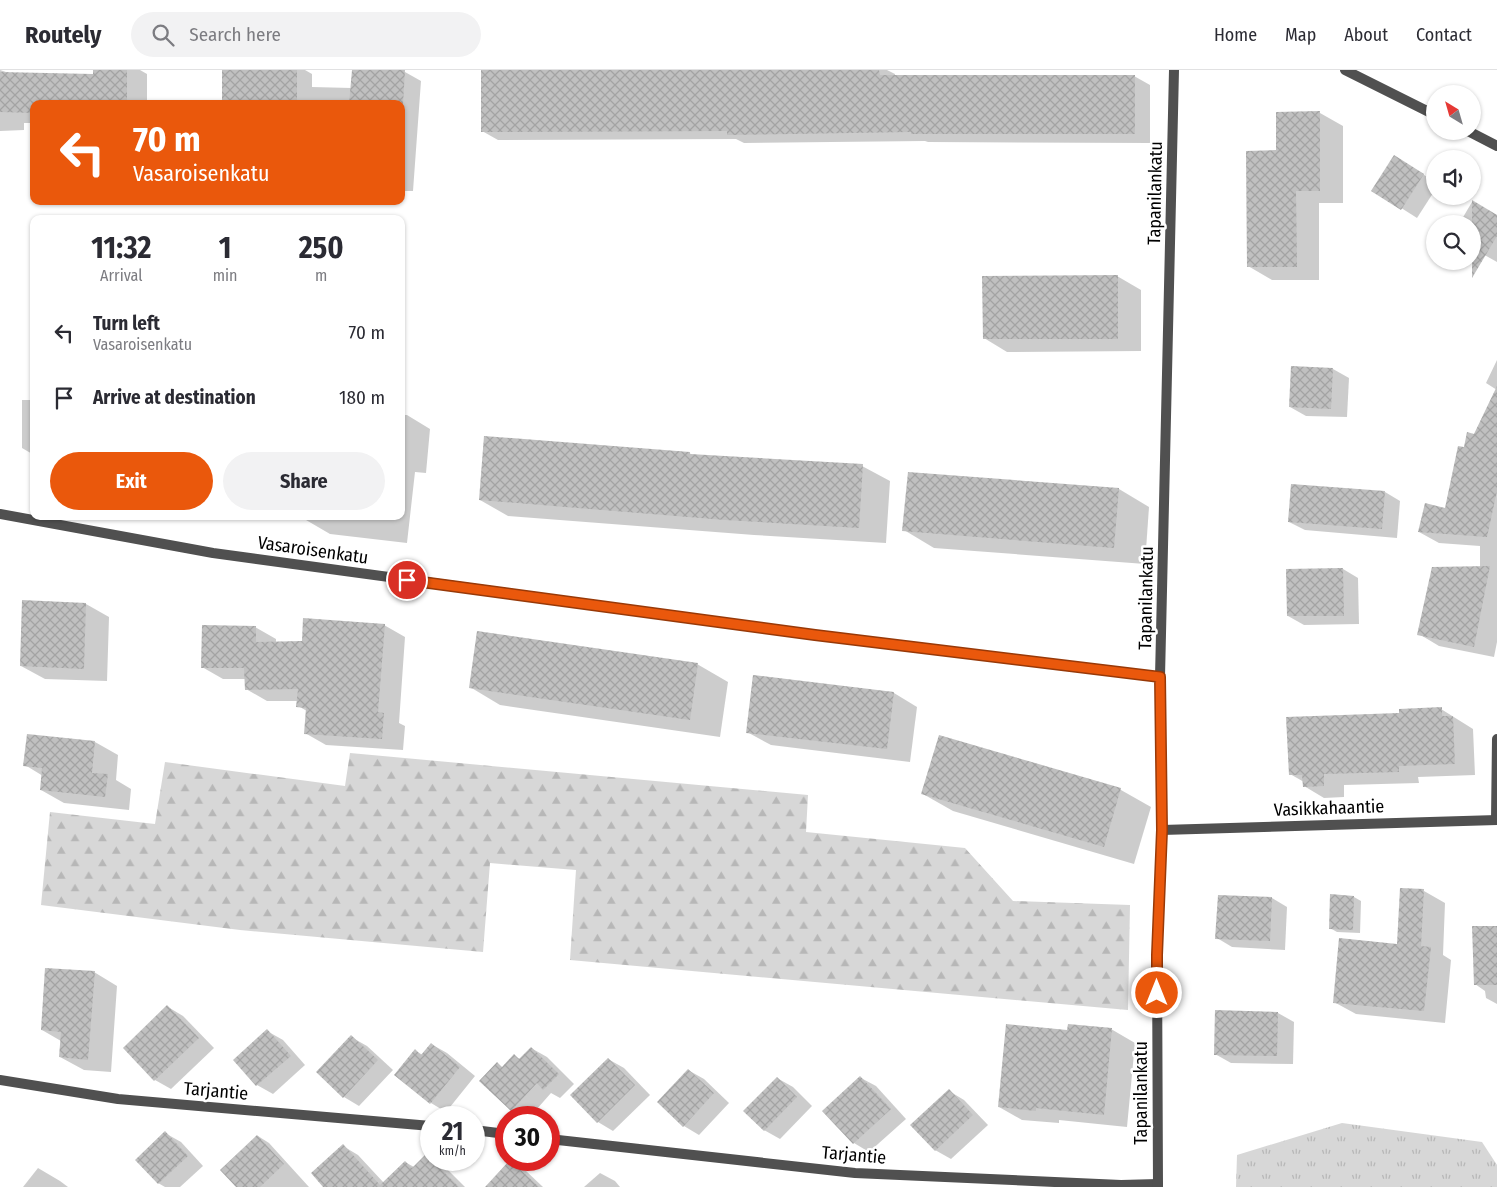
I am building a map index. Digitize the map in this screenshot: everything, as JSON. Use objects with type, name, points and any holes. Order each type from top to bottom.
[{"type":"street","name":"Tapanilankatu","points":[[1158,1186],[1157,955],[1162,830],[1160,677],[1174,70]]},
{"type":"street","points":[[1346,70],[1426,110]]},
{"type":"street","points":[[1481,138],[1497,146]]},
{"type":"street","name":"Vasaroisenkatu","points":[[0,514],[30,519]]},
{"type":"street","name":"Vasaroisenkatu","points":[[33,520],[213,553],[806,634],[1160,677]]},
{"type":"street","points":[[1496,820],[1497,739]]},
{"type":"street","name":"Vasikkahaantie","points":[[1162,830],[1496,820]]},
{"type":"street","name":"Tarjantie","points":[[0,1080],[118,1099],[420,1125]]},
{"type":"street","name":"Tarjantie","points":[[560,1140],[855,1173],[1158,1186]]},
{"type":"green space","points":[[350,753],[808,795],[806,832],[965,848],[1013,901],[1130,905],[1128,1010],[570,960],[576,870],[490,863],[483,952],[240,930],[41,905],[50,812],[155,824],[165,762],[345,786]]},
{"type":"green space","points":[[1342,1123],[1482,1142],[1497,1165],[1497,1187],[1236,1187],[1237,1155]]},
{"type":"building","points":[[93,70],[127,70],[127,100],[30,100],[30,113],[0,112],[0,72],[93,74]]},
{"type":"building","points":[[222,70],[297,70],[297,100],[222,100]]},
{"type":"building","points":[[352,70],[405,70],[403,100],[349,100]]},
{"type":"building","points":[[481,70],[879,70],[880,75],[1135,75],[1135,134],[911,134],[911,132],[727,135],[727,131],[481,132]]},
{"type":"building","points":[[1320,111],[1320,191],[1296,191],[1297,267],[1247,267],[1246,151],[1276,150],[1276,112]]},
{"type":"building","points":[[1394,155],[1424,174],[1401,210],[1371,191]]},
{"type":"building","points":[[1472,205],[1480,205],[1497,215],[1497,236],[1481,263],[1481,215],[1472,215]]},
{"type":"building","points":[[1472,270],[1477,270],[1472,278]]},
{"type":"building","points":[[1118,275],[1118,339],[983,339],[982,276]]},
{"type":"building","points":[[1291,366],[1333,368],[1331,409],[1289,407]]},
{"type":"building","points":[[1497,386],[1497,491],[1487,537],[1418,532],[1425,503],[1445,508],[1458,446],[1464,447],[1467,432],[1474,434]]},
{"type":"building","points":[[484,436],[690,452],[690,454],[863,464],[859,528],[725,520],[479,500]]},
{"type":"building","points":[[908,472],[1119,488],[1114,548],[902,531]]},
{"type":"building","points":[[1291,484],[1385,491],[1382,529],[1288,522]]},
{"type":"building","points":[[1490,566],[1474,647],[1417,635],[1432,567]]},
{"type":"building","points":[[1343,568],[1344,616],[1287,616],[1286,569]]},
{"type":"building","points":[[22,600],[86,603],[84,669],[20,666]]},
{"type":"building","points":[[303,618],[385,624],[378,712],[384,713],[382,739],[304,734],[306,708],[296,707],[298,689],[245,690],[244,668],[201,668],[202,625],[256,626],[256,642],[302,641]]},
{"type":"building","points":[[477,631],[698,663],[690,720],[469,688]]},
{"type":"building","points":[[753,675],[894,692],[887,749],[746,733]]},
{"type":"building","points":[[1442,707],[1442,716],[1453,716],[1455,764],[1399,766],[1399,772],[1324,774],[1324,786],[1303,787],[1302,775],[1289,775],[1286,717],[1399,713],[1399,709]]},
{"type":"building","points":[[27,734],[95,741],[92,773],[108,774],[105,797],[40,790],[42,768],[23,766]]},
{"type":"building","points":[[939,735],[1121,788],[1104,847],[921,794]]},
{"type":"building","points":[[1400,888],[1424,889],[1421,946],[1431,947],[1424,1011],[1333,1003],[1339,938],[1397,944]]},
{"type":"building","points":[[1330,894],[1354,896],[1353,930],[1329,929]]},
{"type":"building","points":[[1218,895],[1272,897],[1270,941],[1215,939]]},
{"type":"building","points":[[1472,926],[1497,926],[1497,985],[1474,985]]},
{"type":"building","points":[[45,968],[95,971],[88,1060],[59,1057],[61,1032],[41,1030]]},
{"type":"building","points":[[167,1005],[199,1038],[154,1081],[123,1048]]},
{"type":"building","points":[[1215,1010],[1278,1012],[1277,1056],[1214,1055]]},
{"type":"building","points":[[1006,1024],[1067,1030],[1068,1024],[1112,1028],[1104,1115],[1036,1108],[1036,1111],[998,1107]]},
{"type":"building","points":[[267,1029],[291,1056],[256,1086],[233,1060]]},
{"type":"building","points":[[351,1035],[378,1060],[343,1098],[316,1072]]},
{"type":"building","points":[[431,1043],[460,1067],[430,1104],[394,1075],[415,1049],[421,1055]]},
{"type":"building","points":[[531,1047],[559,1074],[543,1090],[537,1083],[516,1106],[506,1106],[479,1081],[497,1062],[502,1067],[514,1054],[519,1059]]},
{"type":"building","points":[[608,1058],[635,1085],[597,1123],[570,1095]]},
{"type":"building","points":[[688,1069],[714,1093],[683,1127],[657,1102]]},
{"type":"building","points":[[860,1076],[891,1109],[853,1144],[822,1111]]},
{"type":"building","points":[[777,1077],[797,1097],[764,1131],[743,1111]]},
{"type":"building","points":[[949,1089],[973,1115],[935,1151],[910,1125]]},
{"type":"building","points":[[165,1131],[188,1156],[158,1184],[135,1160]]},
{"type":"building","points":[[257,1135],[284,1164],[260,1187],[236,1187],[220,1170]]},
{"type":"building","points":[[343,1144],[380,1185],[405,1161],[412,1168],[420,1160],[420,1171],[443,1171],[459,1187],[323,1187],[311,1173]]},
{"type":"building","points":[[500,1171],[522,1171],[539,1187],[485,1187]]},
{"type":"route","points":[[407,580],[815,635],[1160,677],[1162,830],[1157,993]]}]
